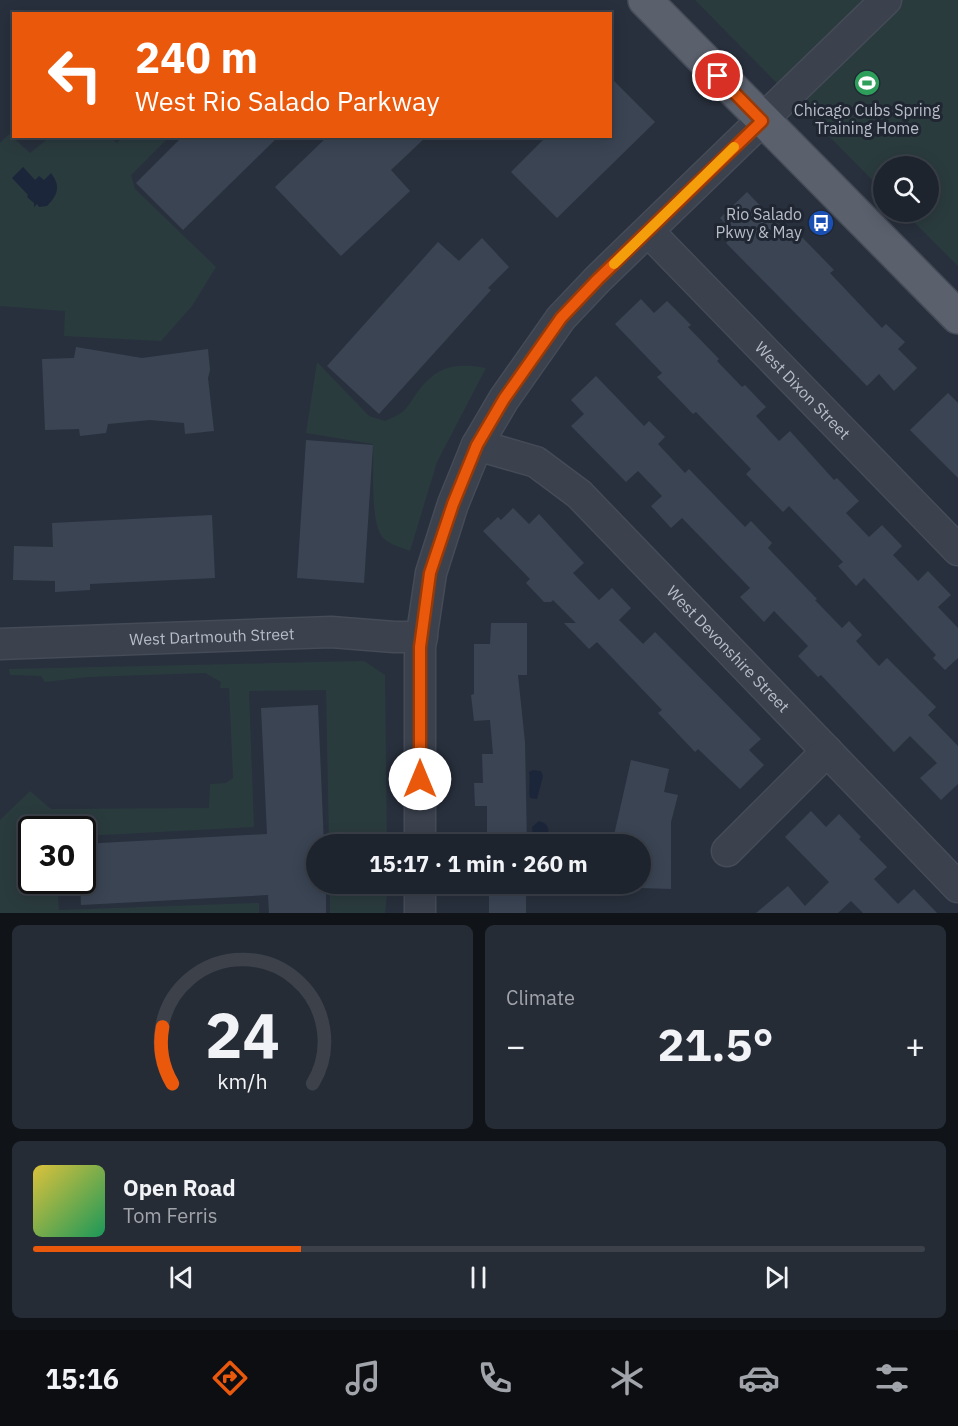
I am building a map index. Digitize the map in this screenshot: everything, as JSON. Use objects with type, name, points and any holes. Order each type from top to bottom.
[{"type":"main road","points":[[645,0],[958,317]]},
{"type":"street","points":[[420,834],[422,637],[430,573],[453,504],[477,445],[504,399],[561,318],[886,0]]},
{"type":"street","name":"West Dixon Street","points":[[648,231],[958,550]]},
{"type":"street","name":"West Devonshire Street","points":[[477,445],[536,462],[579,494],[958,887]]},
{"type":"street","name":"West Dartmouth Street","points":[[0,644],[331,632],[422,637]]},
{"type":"street","points":[[727,851],[827,751]]},
{"type":"street","points":[[420,894],[420,913]]},
{"type":"shaded area","name":"Chicago Cubs Spring Training Home","points":[[695,0],[958,0],[958,266],[914,222],[939,222],[939,156],[873,156],[873,181]]},
{"type":"shaded area","points":[[9,134],[30,153],[49,138],[110,138],[117,143],[122,138],[168,138],[131,175],[135,189],[216,267],[192,306],[161,341],[64,336],[65,311],[0,306],[0,143]],"holes":[[[23,167],[35,180],[44,180],[34,206],[35,203],[28,197]]]},
{"type":"shaded area","points":[[317,362],[369,416],[385,421],[404,410],[426,382],[441,371],[457,366],[486,368],[437,462],[410,551],[386,541],[378,527],[373,491],[373,444],[306,433]]},
{"type":"shaded area","points":[[364,661],[385,675],[387,834],[329,834],[326,690],[249,691],[254,827],[96,835],[96,816],[18,816],[18,894],[58,894],[59,910],[259,903],[259,913],[0,913],[0,820],[30,791],[51,809],[209,808],[210,784],[226,783],[233,778],[229,688],[220,688],[221,682],[205,673],[88,677],[45,682],[41,676],[10,675],[9,669]]},
{"type":"shaded area","points":[[330,894],[387,894],[385,913],[330,913]]},
{"type":"water","points":[[23,167],[35,180],[39,176],[44,180],[51,173],[57,190],[47,206],[39,207],[37,204],[34,207],[28,195],[12,178]]},
{"type":"water","points":[[541,771],[543,776],[537,799],[530,798],[529,795],[529,772]]},
{"type":"water","points":[[539,821],[543,822],[548,827],[549,834],[532,834],[532,827]]},
{"type":"building","points":[[612,79],[655,122],[557,218],[511,172],[545,138],[612,138]]},
{"type":"building","points":[[181,138],[277,138],[183,230],[136,183]]},
{"type":"building","points":[[326,138],[425,138],[391,170],[410,191],[341,256],[275,187]]},
{"type":"building","points":[[747,192],[792,238],[797,232],[834,270],[830,273],[882,328],[886,324],[905,342],[898,349],[917,368],[894,391],[879,374],[867,386],[726,243],[735,234],[720,218]]},
{"type":"building","points":[[482,238],[509,267],[488,288],[491,290],[379,414],[327,366],[438,242],[459,261]]},
{"type":"building","points":[[641,299],[654,313],[667,301],[691,325],[688,327],[719,359],[717,361],[742,387],[745,385],[766,407],[756,416],[779,441],[790,431],[834,480],[837,478],[859,501],[846,513],[869,537],[882,525],[902,546],[893,555],[918,581],[928,571],[951,595],[938,607],[958,628],[958,658],[945,670],[933,658],[936,655],[864,578],[856,586],[838,566],[843,562],[789,506],[783,512],[746,474],[751,469],[696,412],[693,414],[657,377],[662,373],[615,324]]},
{"type":"building","points":[[76,347],[142,358],[208,349],[210,370],[208,378],[214,431],[185,434],[184,423],[150,420],[108,424],[106,433],[80,436],[79,429],[45,430],[42,359],[74,358]]},
{"type":"building","points":[[596,376],[644,426],[649,421],[665,437],[658,444],[685,473],[689,469],[745,527],[751,521],[772,543],[768,548],[842,628],[849,621],[862,635],[856,641],[879,666],[887,658],[936,707],[928,715],[958,746],[958,784],[941,800],[920,778],[937,763],[910,736],[894,752],[821,675],[818,677],[798,656],[808,646],[774,611],[764,622],[740,597],[750,588],[682,518],[671,528],[651,506],[662,496],[638,471],[626,482],[571,426],[584,414],[571,400]]},
{"type":"building","points":[[948,393],[958,403],[958,478],[910,430]]},
{"type":"building","points":[[306,440],[373,445],[364,583],[297,578]]},
{"type":"building","points":[[513,508],[529,524],[539,514],[584,563],[573,573],[599,600],[612,588],[631,608],[619,620],[643,644],[655,632],[761,739],[749,750],[764,765],[740,789],[698,749],[695,752],[658,713],[662,710],[597,642],[589,649],[564,623],[576,623],[553,600],[544,602],[526,583],[530,579],[483,531],[498,517],[501,520]]},
{"type":"building","points":[[212,515],[215,578],[90,584],[90,590],[55,592],[55,581],[13,580],[14,546],[53,547],[52,523]]},
{"type":"building","points":[[491,623],[527,623],[527,675],[518,675],[525,742],[527,834],[487,834],[487,806],[475,806],[474,783],[483,783],[482,754],[493,754],[490,720],[474,721],[471,695],[474,694],[474,644],[490,644]]},
{"type":"building","points":[[318,705],[324,834],[306,834],[306,894],[326,894],[326,913],[269,913],[268,895],[81,905],[81,894],[96,894],[96,843],[267,834],[261,708]]},
{"type":"building","points":[[631,760],[669,769],[664,792],[678,795],[671,822],[671,889],[651,888],[651,834],[614,834]]},
{"type":"building","points":[[811,811],[826,827],[839,814],[861,837],[859,839],[887,867],[874,879],[898,904],[914,889],[937,913],[863,913],[851,901],[838,913],[756,913],[788,886],[805,906],[829,882],[785,837]]},
{"type":"building","points":[[489,894],[526,894],[526,913],[489,913]]},
{"type":"slow traffic","points":[[614,264],[734,147]]},
{"type":"place","name":"Chicago Cubs Spring Training Home","points":[[867,83]]},
{"type":"place","name":"Rio Salado Pkwy & May","points":[[821,223]]},
{"type":"route","points":[[420,779],[420,647],[430,573],[453,504],[477,445],[504,399],[561,318],[598,279],[762,121],[718,76]]}]
